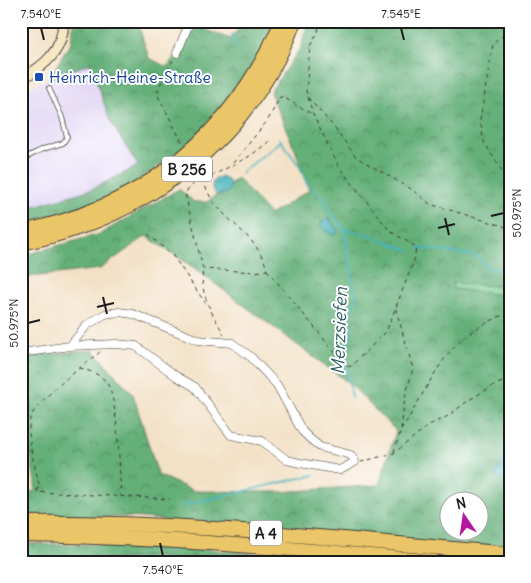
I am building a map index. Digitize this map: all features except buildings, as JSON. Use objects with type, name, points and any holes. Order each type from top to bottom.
[{"type":"highway","name":"B 256","points":[[21,232],[52,226],[100,210],[148,184],[191,151],[239,98],[266,55],[282,21]]},
{"type":"highway","name":"B 256","points":[[21,243],[77,230],[102,220],[130,206],[182,172],[215,143],[244,110],[269,73],[294,21]]},
{"type":"highway","name":"A 4","points":[[21,523],[95,522],[228,530],[510,554]]},
{"type":"highway","name":"A 4","points":[[21,535],[92,536],[245,544],[435,562]]},
{"type":"main road","points":[[21,79],[39,69],[54,54],[63,34],[63,21]]},
{"type":"street","points":[[177,53],[190,21]]},
{"type":"street","points":[[21,353],[70,346],[106,344],[136,346],[176,376],[196,387],[231,435],[262,441],[288,460],[300,464],[340,470],[355,462],[351,455],[320,447],[302,431],[277,385],[251,357],[231,343],[198,340],[133,314],[119,312],[105,314],[87,325],[70,346]]},
{"type":"lane","points":[[21,169],[23,157],[44,148],[63,143],[66,137],[62,118],[49,88]]},
{"type":"lane","points":[[21,187],[25,199]]},
{"type":"path","points":[[198,172],[213,200],[248,236],[265,262],[267,270],[338,356],[344,367],[351,366],[386,332],[414,260],[416,247],[390,231],[339,167],[313,114],[308,98],[310,46],[318,32],[320,21]]},
{"type":"path","points":[[510,29],[493,44],[480,120],[484,142],[510,184]]},
{"type":"path","points":[[177,53],[160,84],[157,94],[182,142]]},
{"type":"path","points":[[233,163],[268,120],[280,97],[284,97],[313,114]]},
{"type":"path","points":[[308,98],[335,128],[356,157],[411,190],[430,204],[510,228]]},
{"type":"path","points":[[203,181],[233,163],[250,156],[271,140]]},
{"type":"path","points":[[201,176],[185,193],[203,270],[202,277],[207,305]]},
{"type":"path","points":[[148,234],[173,256],[231,343]]},
{"type":"path","points":[[203,270],[256,272],[267,270]]},
{"type":"path","points":[[394,453],[401,430],[404,398],[413,369],[395,305]]},
{"type":"path","points":[[401,430],[418,405],[433,374],[450,351],[478,327],[510,311]]},
{"type":"path","points":[[106,344],[104,349],[79,368],[36,408],[30,418],[30,434],[39,484],[38,492],[170,499]]},
{"type":"path","points":[[79,368],[92,372],[106,382],[112,396],[120,457],[121,496]]},
{"type":"path","points":[[355,462],[394,453],[429,425],[448,416],[469,400],[496,384],[510,380]]},
{"type":"shaded area","points":[[90,63],[110,121],[138,166],[92,189],[21,210],[21,90]]},
{"type":"green space","points":[[74,21],[137,21],[149,58],[167,67],[197,27],[231,39],[244,21],[275,21],[251,73],[191,142],[137,182],[96,204],[21,224],[21,210],[92,189],[138,166],[110,121],[90,63],[48,80],[71,42]]},
{"type":"green space","points":[[308,21],[510,21],[510,287],[452,283],[453,289],[510,296],[510,549],[130,517],[21,518],[21,493],[36,491],[26,421],[30,392],[27,356],[93,350],[133,394],[158,475],[194,491],[280,492],[379,485],[396,431],[350,384],[187,263],[146,236],[100,269],[21,278],[21,256],[100,234],[179,189],[194,202],[207,202],[237,178],[270,215],[309,190],[296,152],[270,92],[301,47]]},
{"type":"green space","points":[[452,282],[510,287],[510,296],[452,289]]},
{"type":"green space","points":[[21,544],[155,545],[355,562],[175,562],[160,556],[71,562],[21,562]]},
{"type":"green space","points":[[160,556],[175,562],[71,562]]},
{"type":"water","points":[[221,177],[227,180],[230,186],[227,192],[221,195],[215,192],[212,186],[215,180]]},
{"type":"water","points":[[329,218],[338,232],[333,236],[321,227],[321,223]]},
{"type":"water","points":[[510,449],[510,486],[509,486],[495,475]]},
{"type":"waterway","name":"Merzsiefen","points":[[232,34],[235,47]]},
{"type":"waterway","name":"Merzsiefen","points":[[279,138],[300,167],[307,184],[324,198],[328,209],[344,229],[356,298],[349,317],[351,330],[346,364],[352,398]]},
{"type":"waterway","points":[[241,173],[280,142]]},
{"type":"waterway","points":[[344,229],[369,235],[409,250]]},
{"type":"waterway","points":[[419,248],[476,256],[491,270],[505,267],[510,269]]},
{"type":"waterway","name":"Merzsiefen","points":[[183,507],[184,505],[314,475]]},
{"type":"place","name":"Heinrich-Heine-Straße","points":[[39,77]]}]
